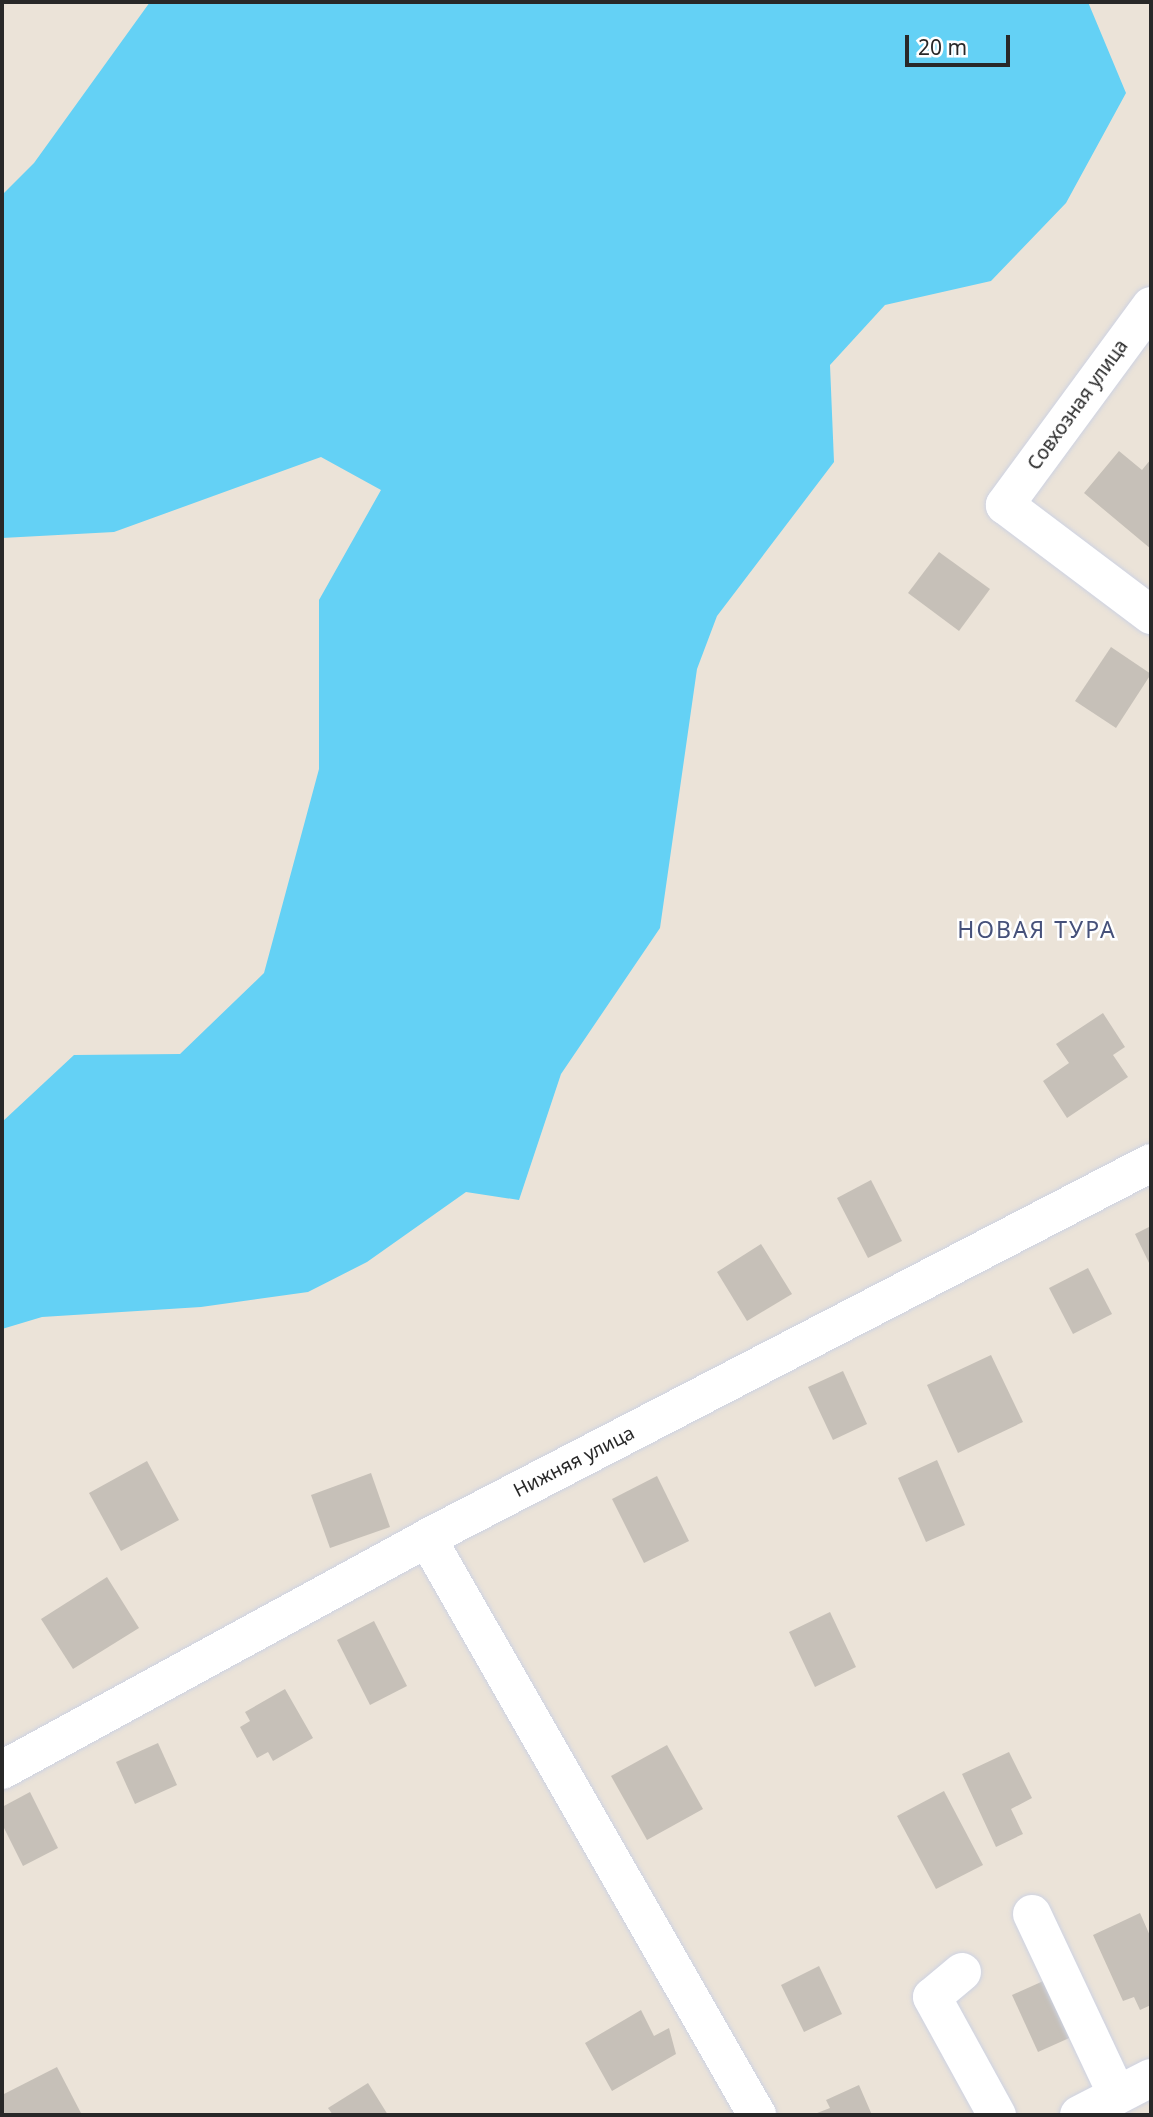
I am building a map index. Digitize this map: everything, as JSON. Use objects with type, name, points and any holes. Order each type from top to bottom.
[{"type":"street","name":"Совхозная улица","points":[[1151,306],[1005,505],[1151,615]]},
{"type":"street","name":"Нижняя улица","points":[[2,1770],[427,1538],[1151,1163]]},
{"type":"street","points":[[427,1538],[757,2115]]},
{"type":"street","points":[[1032,1914],[1117,2095]]},
{"type":"street","points":[[962,1972],[932,1997],[997,2115]]},
{"type":"street","points":[[1079,2115],[1151,2078]]},
{"type":"water","points":[[150,2],[1088,2],[1126,93],[1066,203],[991,281],[885,305],[830,365],[834,462],[717,616],[697,669],[660,928],[561,1074],[519,1200],[466,1192],[367,1262],[308,1292],[201,1307],[42,1317],[2,1329],[2,1122],[74,1055],[180,1054],[264,973],[319,769],[319,600],[381,490],[321,457],[114,532],[2,538],[2,195],[34,163]]},
{"type":"building","points":[[1119,451],[1142,470],[1151,459],[1151,549],[1084,493]]},
{"type":"building","points":[[939,552],[990,589],[959,631],[908,593]]},
{"type":"building","points":[[1111,647],[1151,674],[1116,728],[1075,701]]},
{"type":"building","points":[[1103,1013],[1125,1047],[1113,1055],[1128,1077],[1067,1118],[1043,1081],[1069,1063],[1056,1044]]},
{"type":"building","points":[[871,1180],[902,1241],[868,1258],[837,1198]]},
{"type":"building","points":[[1151,1226],[1151,1267],[1135,1234]]},
{"type":"building","points":[[761,1244],[792,1294],[747,1321],[717,1272]]},
{"type":"building","points":[[1088,1268],[1112,1314],[1073,1334],[1049,1288]]},
{"type":"building","points":[[991,1355],[1023,1422],[958,1453],[927,1385]]},
{"type":"building","points":[[843,1371],[867,1424],[833,1440],[808,1387]]},
{"type":"building","points":[[937,1460],[965,1525],[926,1542],[898,1478]]},
{"type":"building","points":[[147,1461],[179,1520],[121,1551],[89,1493]]},
{"type":"building","points":[[371,1473],[390,1527],[330,1548],[311,1495]]},
{"type":"building","points":[[657,1476],[689,1541],[644,1563],[612,1499]]},
{"type":"building","points":[[107,1577],[139,1628],[73,1669],[41,1619]]},
{"type":"building","points":[[830,1612],[856,1667],[815,1687],[789,1632]]},
{"type":"building","points":[[374,1621],[407,1686],[370,1705],[337,1640]]},
{"type":"building","points":[[285,1689],[313,1738],[273,1761],[268,1752],[257,1758],[240,1727],[250,1721],[245,1712]]},
{"type":"building","points":[[158,1743],[177,1785],[135,1804],[116,1762]]},
{"type":"building","points":[[667,1745],[703,1809],[647,1840],[611,1776]]},
{"type":"building","points":[[1009,1752],[1032,1798],[1011,1809],[1023,1834],[996,1847],[962,1774]]},
{"type":"building","points":[[944,1791],[983,1865],[936,1889],[897,1816]]},
{"type":"building","points":[[30,1792],[58,1848],[23,1866],[2,1824],[2,1807]]},
{"type":"building","points":[[1140,1913],[1151,1938],[1151,2005],[1140,2010],[1134,1997],[1123,2001],[1093,1935]]},
{"type":"building","points":[[819,1966],[842,2014],[804,2032],[781,1985]]},
{"type":"building","points":[[1050,1978],[1076,2035],[1038,2052],[1012,1995]]},
{"type":"building","points":[[641,2010],[654,2036],[669,2028],[676,2054],[612,2091],[585,2043]]},
{"type":"building","points":[[57,2067],[82,2115],[4,2115],[2,2095]]},
{"type":"building","points":[[368,2083],[388,2115],[333,2115],[328,2108]]},
{"type":"building","points":[[859,2085],[872,2115],[812,2115],[830,2108],[826,2100]]},
{"type":"district","name":"НОВАЯ ТУРА","points":[[1037,929]]}]
